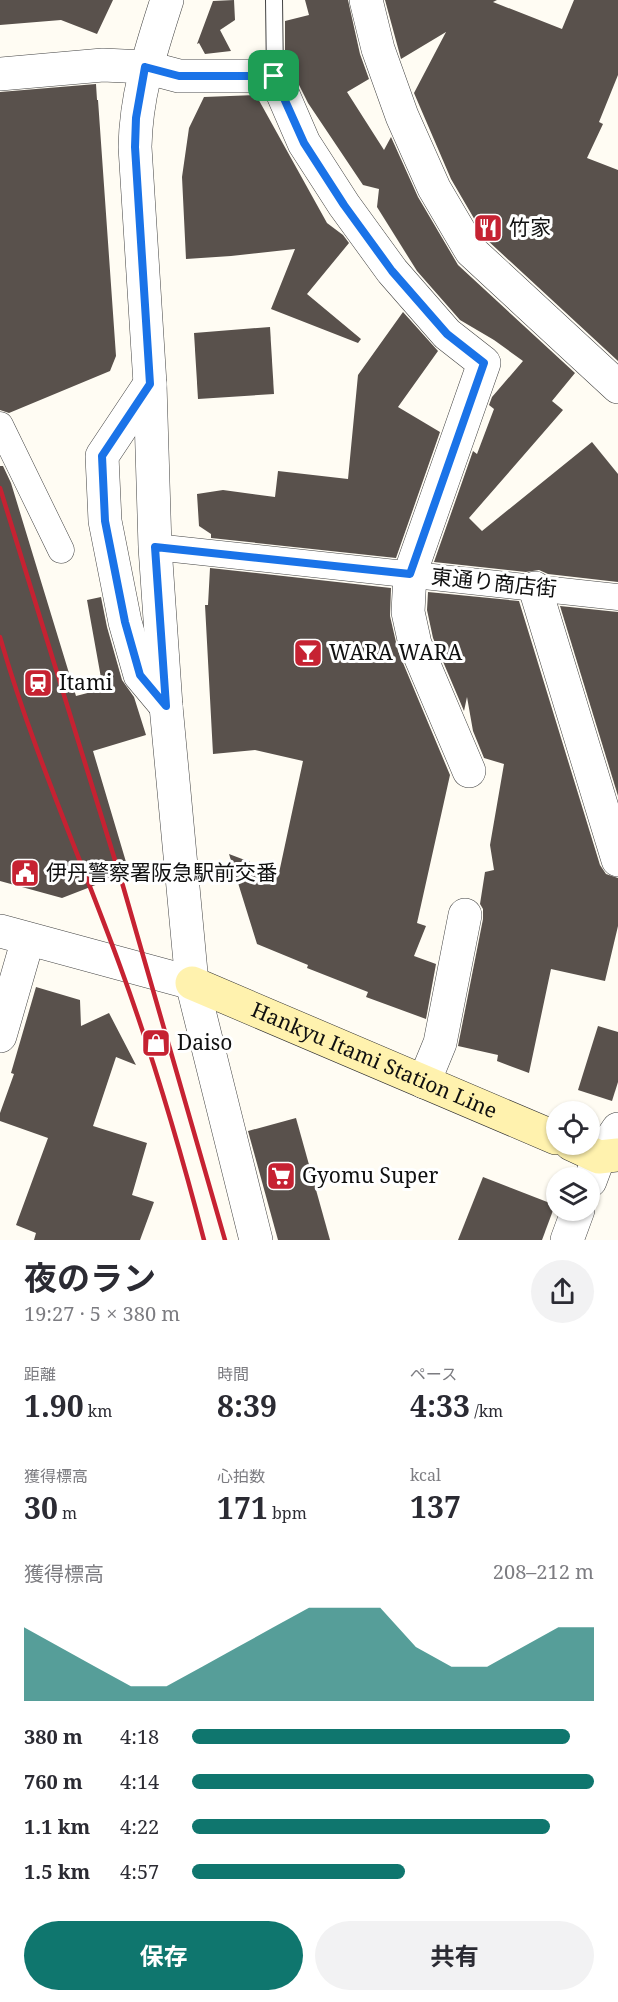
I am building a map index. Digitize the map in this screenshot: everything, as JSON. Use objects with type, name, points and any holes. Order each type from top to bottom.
[{"type":"main road","name":"Hankyu Itami Station Line","points":[[192,983],[546,1134]]},
{"type":"street","points":[[166,0],[145,67],[136,118],[135,147],[150,384],[155,547],[166,706],[192,983],[256,1240]]},
{"type":"street","points":[[366,0],[378,49],[402,116],[434,188],[471,251],[618,387]]},
{"type":"street","points":[[0,74],[103,65],[145,67],[179,76],[274,76],[304,143],[344,205],[392,271],[447,334],[484,363],[410,574],[408,612],[415,644],[469,771]]},
{"type":"street","points":[[150,384],[102,456],[105,521],[125,622],[140,675],[166,706]]},
{"type":"street","points":[[0,425],[61,550]]},
{"type":"street","name":"東通り商店街","points":[[155,547],[618,597]]},
{"type":"street","points":[[535,588],[617,853]]},
{"type":"street","points":[[424,1082],[440,1043],[465,915]]},
{"type":"street","points":[[0,1036],[14,935],[192,983]]},
{"type":"street","points":[[594,1159],[618,1129]]},
{"type":"street","points":[[567,1240],[574,1221]]},
{"type":"lane","points":[[274,0],[274,76]]},
{"type":"building","points":[[0,0],[113,0],[97,34],[61,20],[0,25]]},
{"type":"building","points":[[234,0],[235,20],[220,30],[231,51],[205,54],[199,43],[197,44],[213,1]]},
{"type":"building","points":[[305,0],[348,0],[360,54],[369,79],[347,92],[384,150],[391,137],[418,197],[458,265],[575,373],[552,401],[563,410],[469,518],[482,531],[592,442],[618,474],[618,582],[548,574],[539,570],[526,572],[434,562],[473,451],[477,454],[494,409],[489,405],[492,397],[523,361],[460,320],[417,271],[377,207],[379,189],[363,185],[308,103],[285,57],[285,21],[309,15]]},
{"type":"building","points":[[385,0],[497,0],[493,2],[562,29],[574,0],[618,0],[618,75],[599,122],[603,124],[587,158],[618,170],[618,361],[486,239],[451,179],[414,93],[446,32],[401,59]]},
{"type":"building","points":[[96,84],[116,356],[110,371],[9,413],[0,410],[0,92]]},
{"type":"building","points":[[256,95],[327,223],[343,235],[349,243],[307,294],[361,339],[358,343],[271,309],[295,249],[186,259],[182,177],[189,128],[204,97]]},
{"type":"building","points":[[403,312],[438,351],[398,407],[440,432],[396,558],[211,538],[211,534],[199,526],[197,494],[223,490],[275,497],[278,471],[348,479],[358,375]]},
{"type":"building","points":[[270,327],[274,394],[198,399],[194,333]]},
{"type":"building","points":[[0,466],[3,466],[11,483],[76,696],[103,689],[87,600],[101,597],[122,680],[134,697],[146,735],[93,751],[129,872],[62,898],[0,881]]},
{"type":"building","points":[[210,568],[391,588],[390,616],[398,651],[450,775],[417,923],[426,926],[414,956],[436,964],[426,1019],[366,997],[368,992],[307,968],[308,965],[257,944],[229,854],[279,873],[303,761],[255,750],[213,754],[205,605],[208,605]]},
{"type":"building","points":[[428,592],[519,601],[600,865],[606,874],[618,878],[618,926],[605,981],[551,969],[529,1073],[497,1061],[498,1055],[458,1046],[483,919],[483,909],[480,904],[485,872],[494,870],[490,845],[504,764],[484,758],[473,731],[467,697],[464,711],[433,638],[427,610]]},
{"type":"building","points":[[560,606],[618,612],[618,796]]},
{"type":"building","points":[[36,987],[80,1000],[81,1026],[109,1013],[136,1065],[116,1057],[93,1126],[147,1143],[132,1195],[154,1202],[140,1240],[34,1240],[36,1233],[16,1225],[48,1138],[0,1121],[0,1113],[14,1074],[11,1073]]},
{"type":"building","points":[[598,1026],[618,1032],[618,1082],[612,1101],[578,1090]]},
{"type":"building","points":[[296,1118],[330,1240],[278,1240],[248,1131]]},
{"type":"building","points":[[483,1177],[546,1202],[546,1221],[549,1221],[542,1240],[458,1240]]},
{"type":"railway","points":[[0,488],[123,886],[225,1240]]},
{"type":"railway","points":[[0,637],[41,761],[105,925],[144,1034],[176,1137],[204,1240]]},
{"type":"place","name":"竹家","points":[[488,228]]},
{"type":"place","name":"WARA WARA","points":[[308,653]]},
{"type":"place","name":"Itami","points":[[38,683]]},
{"type":"place","name":"伊丹警察署阪急駅前交番","points":[[25,873]]},
{"type":"place","name":"Daiso","points":[[156,1043]]},
{"type":"place","name":"Gyomu Super","points":[[281,1176]]},
{"type":"route","points":[[145,67],[179,76],[274,76],[304,143],[344,205],[392,271],[447,334],[484,363],[410,574],[155,547],[166,706],[140,675],[125,622],[105,521],[102,456],[150,384],[135,147],[136,118],[145,67]]}]
